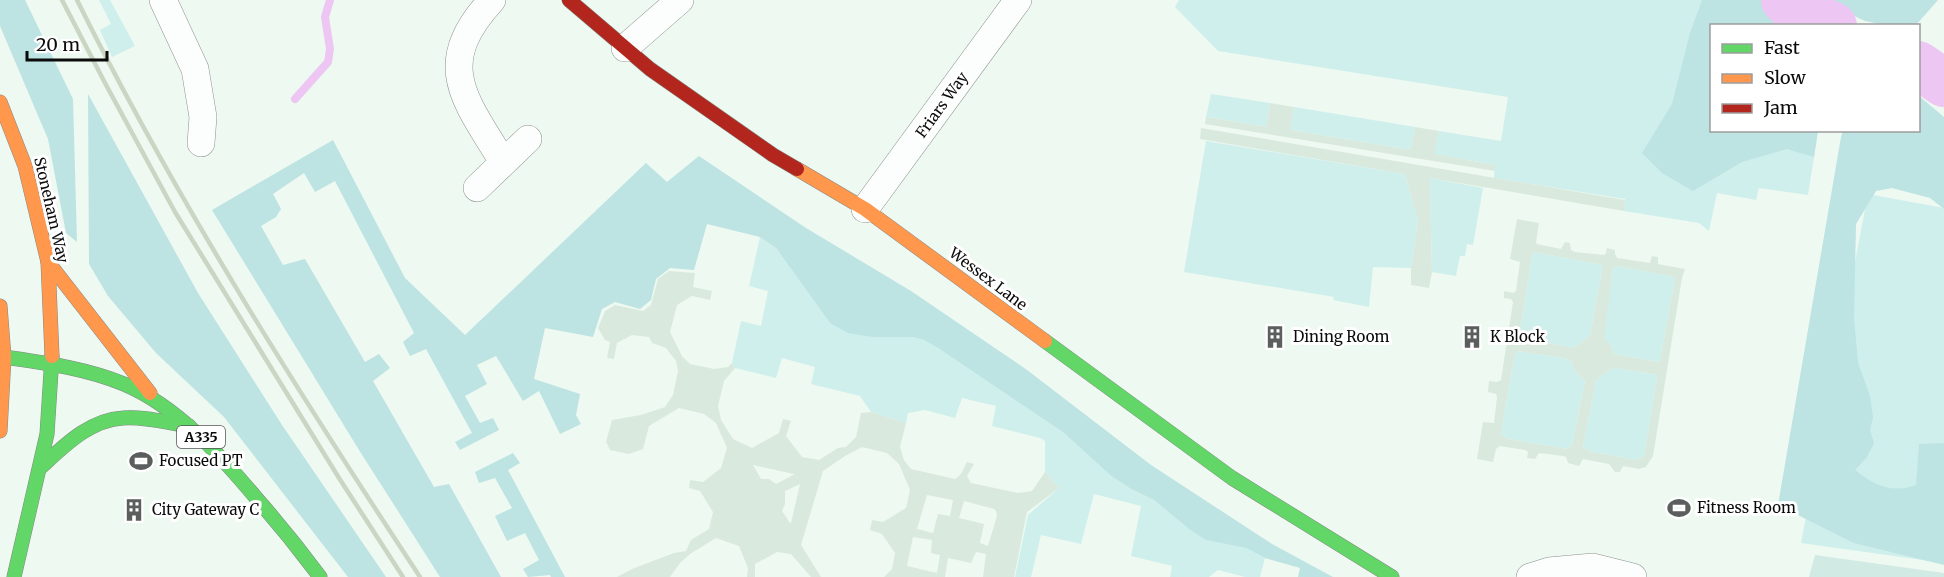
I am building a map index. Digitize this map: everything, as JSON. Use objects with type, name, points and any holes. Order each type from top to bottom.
[{"type":"main road","name":"Wessex Lane","points":[[569,0],[683,93],[773,155],[865,209],[1232,478],[1392,577]]},
{"type":"main road","name":"Stoneham Way","points":[[0,102],[25,166],[48,262],[52,364],[47,434],[14,577]]},
{"type":"main road","points":[[48,262],[156,401]]},
{"type":"main road","points":[[0,306],[4,357],[0,431]]},
{"type":"main road","name":"A335","points":[[4,357],[52,364],[103,376],[133,388],[156,401],[190,426],[228,464],[320,577]]},
{"type":"main road","points":[[40,468],[78,435],[110,420],[126,418],[190,426]]},
{"type":"street","points":[[163,0],[195,69],[203,117],[201,143]]},
{"type":"street","points":[[492,0],[470,27],[461,49],[459,75],[465,99],[502,162]]},
{"type":"street","points":[[625,48],[680,0]]},
{"type":"street","name":"Friars Way","points":[[865,209],[1018,0]]},
{"type":"street","points":[[477,188],[528,139]]},
{"type":"street","points":[[1530,577],[1549,571],[1593,567],[1633,577]]},
{"type":"shaded area","points":[[0,0],[25,0],[73,99],[77,242],[66,233],[48,139],[0,26]]},
{"type":"shaded area","points":[[99,0],[110,0],[135,46],[112,57],[100,30],[111,24]]},
{"type":"shaded area","points":[[1179,0],[1765,0],[1797,24],[1710,24],[1710,132],[1818,132],[1808,195],[1759,188],[1756,200],[1717,193],[1709,231],[1699,223],[1624,211],[1625,199],[1494,178],[1495,165],[1433,154],[1439,131],[1501,141],[1508,97],[1218,51],[1175,7]]},
{"type":"shaded area","points":[[1702,0],[1765,0],[1797,24],[1710,24],[1710,132],[1818,132],[1814,157],[1787,149],[1742,162],[1693,191],[1662,173],[1642,153],[1672,104],[1690,33]]},
{"type":"shaded area","points":[[1820,0],[1938,0],[1917,24],[1880,24],[1865,21]]},
{"type":"shaded area","points":[[88,94],[198,293],[282,425],[386,577],[348,577],[224,417],[156,353],[108,296],[89,264]]},
{"type":"shaded area","points":[[1211,94],[1270,103],[1266,127],[1206,117]]},
{"type":"shaded area","points":[[1920,97],[1944,117],[1944,209],[1930,198],[1892,188],[1876,191],[1856,224],[1854,318],[1858,363],[1870,396],[1873,417],[1870,430],[1874,443],[1867,457],[1855,470],[1876,484],[1891,488],[1907,488],[1916,485],[1919,444],[1944,443],[1944,565],[1854,543],[1778,505],[1843,132],[1920,132]]},
{"type":"shaded area","points":[[1270,103],[1294,107],[1290,130],[1410,150],[1415,127],[1439,131],[1434,154],[1495,165],[1495,171],[1205,124],[1206,117],[1266,127]]},
{"type":"shaded area","points":[[1294,107],[1415,127],[1410,150],[1290,130]]},
{"type":"shaded area","points":[[1201,128],[1625,200],[1624,211],[1430,178],[1432,272],[1429,288],[1411,285],[1411,268],[1418,221],[1405,174],[1200,139]]},
{"type":"shaded area","points":[[333,140],[405,278],[465,335],[646,163],[667,182],[699,156],[806,228],[911,291],[1027,370],[1151,465],[1272,544],[1333,577],[1298,577],[1300,568],[1265,558],[1246,548],[1206,540],[1154,500],[1110,475],[1064,433],[938,348],[913,337],[872,337],[848,333],[830,323],[776,248],[760,237],[707,224],[694,270],[670,268],[656,279],[651,300],[640,309],[615,302],[602,309],[593,337],[545,328],[534,379],[580,394],[576,415],[581,424],[560,434],[539,391],[523,401],[496,356],[477,365],[487,384],[465,396],[480,423],[493,418],[499,430],[460,450],[455,442],[472,433],[426,349],[410,356],[403,342],[414,333],[335,181],[315,192],[304,173],[273,194],[281,209],[276,217],[261,226],[283,265],[305,259],[365,362],[379,354],[390,368],[373,381],[434,487],[449,484],[501,577],[440,577],[212,210]]},
{"type":"shaded area","points":[[1206,141],[1405,174],[1418,221],[1411,268],[1373,267],[1369,307],[1333,300],[1334,297],[1184,272]]},
{"type":"shaded area","points":[[1430,178],[1483,188],[1473,245],[1467,244],[1465,256],[1460,256],[1456,276],[1432,272]]},
{"type":"shaded area","points":[[1868,194],[1944,208],[1944,563],[1801,543]]},
{"type":"shaded area","points":[[1517,219],[1539,223],[1537,244],[1561,249],[1565,242],[1570,243],[1571,250],[1575,252],[1604,255],[1607,248],[1615,250],[1617,258],[1650,263],[1652,256],[1658,257],[1658,264],[1685,269],[1653,456],[1646,467],[1639,469],[1623,466],[1620,472],[1615,472],[1609,464],[1583,459],[1579,466],[1568,463],[1566,457],[1563,456],[1539,453],[1535,459],[1527,458],[1528,452],[1525,450],[1500,446],[1496,449],[1493,462],[1477,459],[1483,422],[1494,423],[1497,397],[1496,394],[1488,392],[1489,381],[1501,380],[1513,302],[1511,299],[1504,298],[1504,291],[1513,293],[1516,291],[1520,262],[1510,259]],"holes":[[[1534,252],[1603,265],[1590,335],[1577,346],[1572,348],[1519,337]],[[1616,266],[1672,276],[1675,279],[1658,362],[1614,354],[1611,345],[1604,339],[1613,268]],[[1517,351],[1564,358],[1571,361],[1574,370],[1585,381],[1572,445],[1568,449],[1508,439],[1502,435]],[[1610,369],[1655,374],[1657,377],[1644,456],[1636,460],[1588,451],[1583,447],[1596,380]]]},
{"type":"shaded area","points":[[760,237],[776,248],[830,323],[872,337],[913,337],[938,348],[1064,433],[1110,475],[1154,500],[1189,529],[1207,540],[1246,548],[1265,558],[1260,577],[1245,577],[1218,570],[1209,577],[1170,577],[1172,566],[1131,556],[1141,506],[1094,494],[1081,544],[1041,535],[1031,577],[1015,577],[1028,515],[1059,488],[1045,472],[1045,441],[992,426],[996,406],[962,398],[955,418],[925,410],[908,413],[906,423],[871,412],[860,396],[811,384],[815,367],[782,358],[776,378],[735,368],[732,363],[741,321],[761,326],[768,291],[749,286]]},
{"type":"shaded area","points":[[1534,252],[1603,265],[1590,335],[1577,346],[1572,348],[1519,337]]},
{"type":"shaded area","points":[[1616,266],[1673,276],[1675,279],[1658,362],[1614,354],[1611,345],[1603,339],[1613,268]]},
{"type":"shaded area","points":[[669,271],[695,273],[693,287],[712,291],[710,300],[692,296],[677,305],[670,332],[682,356],[690,364],[714,369],[728,367],[732,363],[735,368],[724,381],[718,406],[721,420],[733,439],[752,448],[779,433],[783,419],[791,421],[786,436],[802,457],[819,460],[838,448],[846,447],[856,437],[861,413],[871,412],[906,423],[900,447],[904,460],[911,469],[955,479],[961,474],[967,462],[974,464],[967,476],[971,483],[1018,493],[1032,491],[1045,472],[1059,488],[1027,512],[1014,577],[983,577],[986,554],[976,552],[971,563],[948,558],[945,577],[884,577],[892,569],[895,553],[882,534],[870,530],[872,520],[883,522],[906,508],[910,490],[899,464],[887,453],[862,447],[823,471],[801,545],[821,577],[811,577],[791,554],[777,552],[755,564],[755,577],[747,577],[748,568],[739,546],[716,538],[690,554],[670,577],[617,577],[674,553],[686,551],[691,540],[709,529],[713,512],[700,491],[689,488],[690,480],[703,482],[721,468],[727,448],[716,423],[704,414],[679,408],[649,426],[643,449],[629,454],[610,450],[606,442],[612,420],[641,415],[665,407],[673,395],[678,371],[676,361],[666,348],[652,343],[649,337],[632,335],[617,343],[614,359],[607,358],[610,342],[605,340],[598,328],[605,311],[615,305],[643,311],[651,305],[658,279]],"holes":[[[753,465],[795,474],[776,484],[769,479],[761,479]],[[800,484],[791,523],[782,511],[785,504],[785,491]],[[927,495],[953,500],[950,516],[938,514],[933,533],[917,529]],[[964,501],[996,511],[997,516],[988,546],[980,543],[984,524],[959,518]],[[913,537],[932,540],[931,553],[940,555],[937,573],[907,566]]]},
{"type":"shaded area","points":[[1517,351],[1571,361],[1574,370],[1585,381],[1572,445],[1568,449],[1508,439],[1502,435]]},
{"type":"shaded area","points":[[1610,369],[1655,374],[1657,377],[1644,456],[1636,460],[1588,451],[1583,447],[1596,380]]},
{"type":"shaded area","points":[[513,453],[520,463],[508,470],[565,577],[551,577],[550,575],[528,577],[523,569],[539,560],[525,533],[507,541],[495,516],[512,508],[495,478],[479,483],[475,472]]},
{"type":"shaded area","points":[[1815,555],[1944,573],[1944,577],[1809,577]]},
{"type":"waterway","points":[[295,99],[328,62],[330,49],[325,17],[330,0]]},
{"type":"waterway","points":[[1785,0],[1791,6],[1829,24]]},
{"type":"waterway","points":[[1920,66],[1944,83]]},
{"type":"railway","points":[[62,0],[175,212],[339,478],[403,577]]},
{"type":"railway","points":[[77,0],[115,75],[197,221],[328,436],[420,577]]},
{"type":"traffic: fast","points":[[1045,341],[1232,478],[1392,577]]},
{"type":"traffic: fast","points":[[14,577],[47,434],[52,356]]},
{"type":"traffic: fast","points":[[4,357],[95,374],[124,384],[162,405],[213,449],[320,577]]},
{"type":"traffic: fast","points":[[40,468],[58,451],[88,429],[111,420],[140,418],[189,426]]},
{"type":"traffic: slow","points":[[0,102],[25,166],[48,262],[52,356]]},
{"type":"traffic: slow","points":[[797,169],[865,209],[1045,341]]},
{"type":"traffic: slow","points":[[48,262],[150,393]]},
{"type":"traffic: slow","points":[[0,306],[4,357],[0,431]]},
{"type":"traffic: jam","points":[[569,0],[650,69],[773,155],[797,169]]},
{"type":"place","name":"Dining Room","points":[[1275,337]]},
{"type":"place","name":"K Block","points":[[1472,337]]},
{"type":"place","name":"Focused PT","points":[[141,461]]},
{"type":"place","name":"Fitness Room","points":[[1679,508]]},
{"type":"place","name":"City Gateway C","points":[[134,510]]}]
